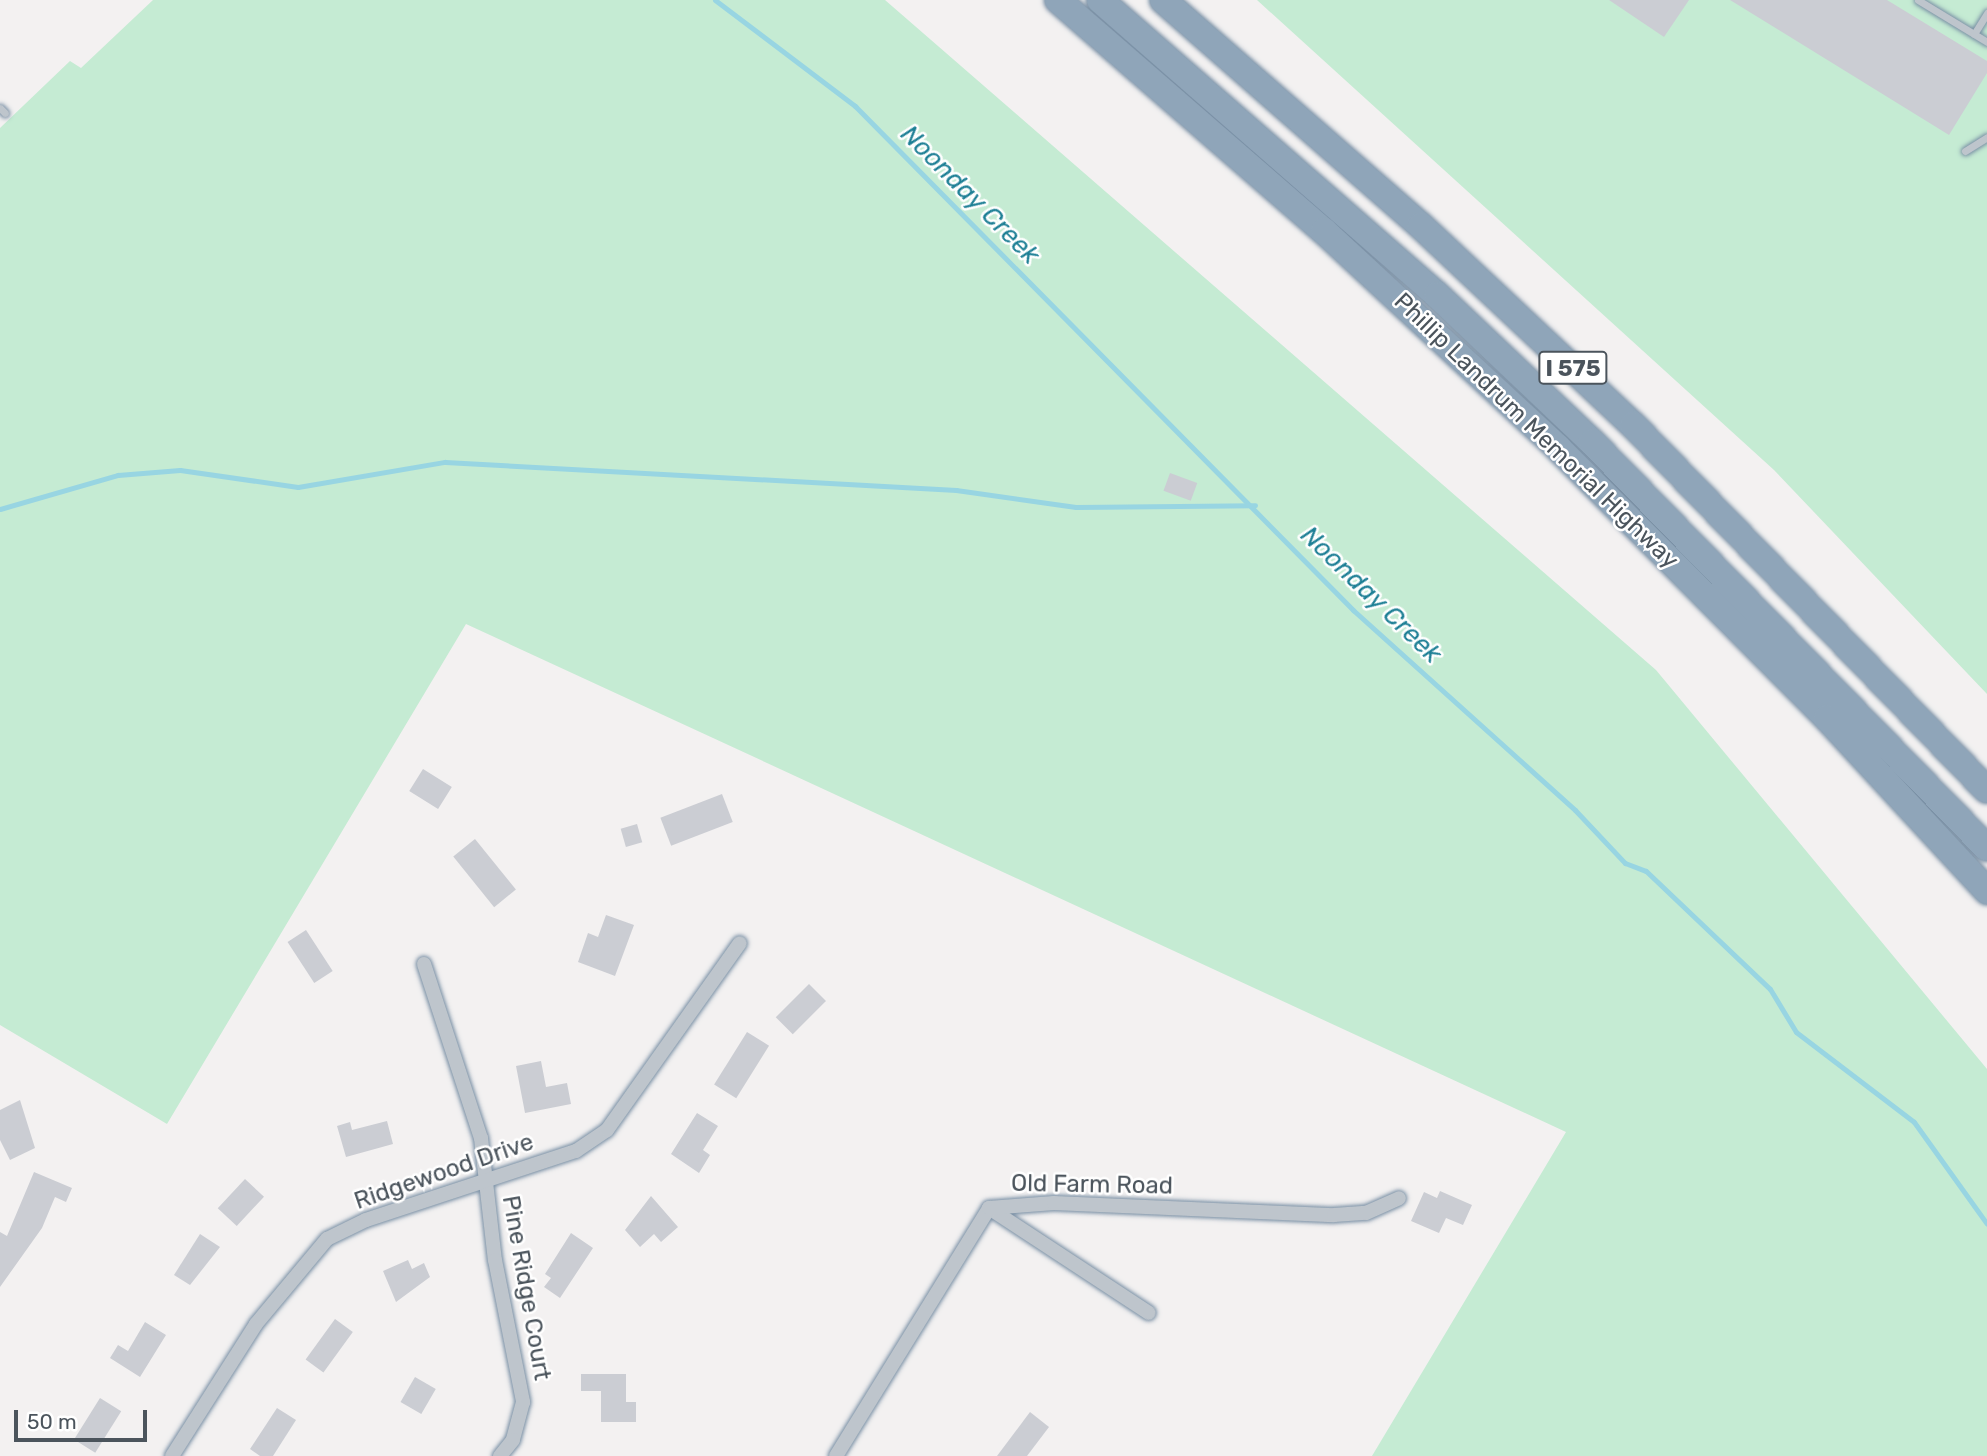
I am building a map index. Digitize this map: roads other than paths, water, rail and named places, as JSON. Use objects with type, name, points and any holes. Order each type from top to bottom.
[{"type":"highway","name":"Phillip Landrum Memorial Highway","points":[[1058,0],[1324,231],[1576,466],[1827,718],[1987,891]]},
{"type":"highway","points":[[1100,0],[1437,295],[1592,442],[1987,848]]},
{"type":"highway","name":"I 575","points":[[1163,0],[1578,373],[1987,788]]},
{"type":"street","name":"Ridgewood Drive","points":[[172,1456],[256,1324],[327,1239],[366,1220],[485,1186],[576,1151],[607,1130],[740,943]]},
{"type":"street","name":"Pine Ridge Court","points":[[424,964],[481,1138],[485,1186],[523,1402],[513,1440],[500,1456]]},
{"type":"street","name":"Old Farm Road","points":[[836,1456],[989,1208],[1054,1203],[1334,1215],[1366,1213],[1399,1198]]},
{"type":"street","points":[[989,1208],[1149,1313]]},
{"type":"lane","points":[[1918,0],[1987,42]]},
{"type":"lane","points":[[1974,34],[1987,13]]},
{"type":"lane","points":[[1965,151],[1987,137]]},
{"type":"waterway","name":"Noonday Creek","points":[[715,0],[855,106],[1353,610],[1575,810],[1625,863],[1646,871],[1770,989],[1796,1032],[1914,1122],[1987,1224]]},
{"type":"waterway","points":[[0,509],[118,475],[180,470],[298,487],[445,462],[956,490],[1076,507],[1255,505]]}]
